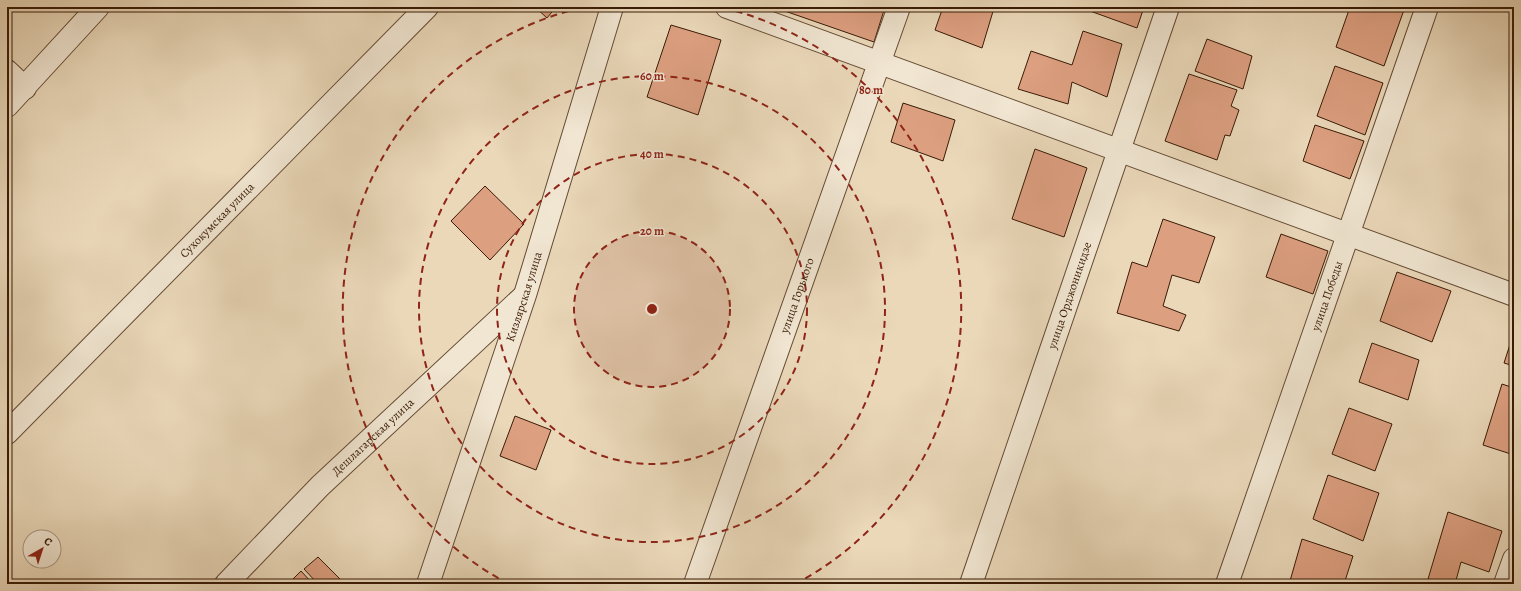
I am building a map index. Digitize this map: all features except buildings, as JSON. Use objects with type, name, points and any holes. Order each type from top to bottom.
[{"type":"street","points":[[7,106],[98,7]]},
{"type":"street","name":"Сухокумская улица","points":[[7,433],[427,7]]},
{"type":"street","name":"Кизлярская улица","points":[[428,584],[525,295],[612,7]]},
{"type":"street","points":[[727,7],[880,62],[1119,152],[1514,295]]},
{"type":"street","name":"улица Горького","points":[[695,584],[899,7]]},
{"type":"street","name":"улица Орджоникидзе","points":[[971,584],[1168,7]]},
{"type":"street","name":"улица Победы","points":[[1227,584],[1427,7]]},
{"type":"street","points":[[7,71],[25,88]]},
{"type":"street","name":"Дешлагарская улица","points":[[226,584],[320,486],[525,295]]},
{"type":"street","points":[[1505,584],[1514,559]]}]
